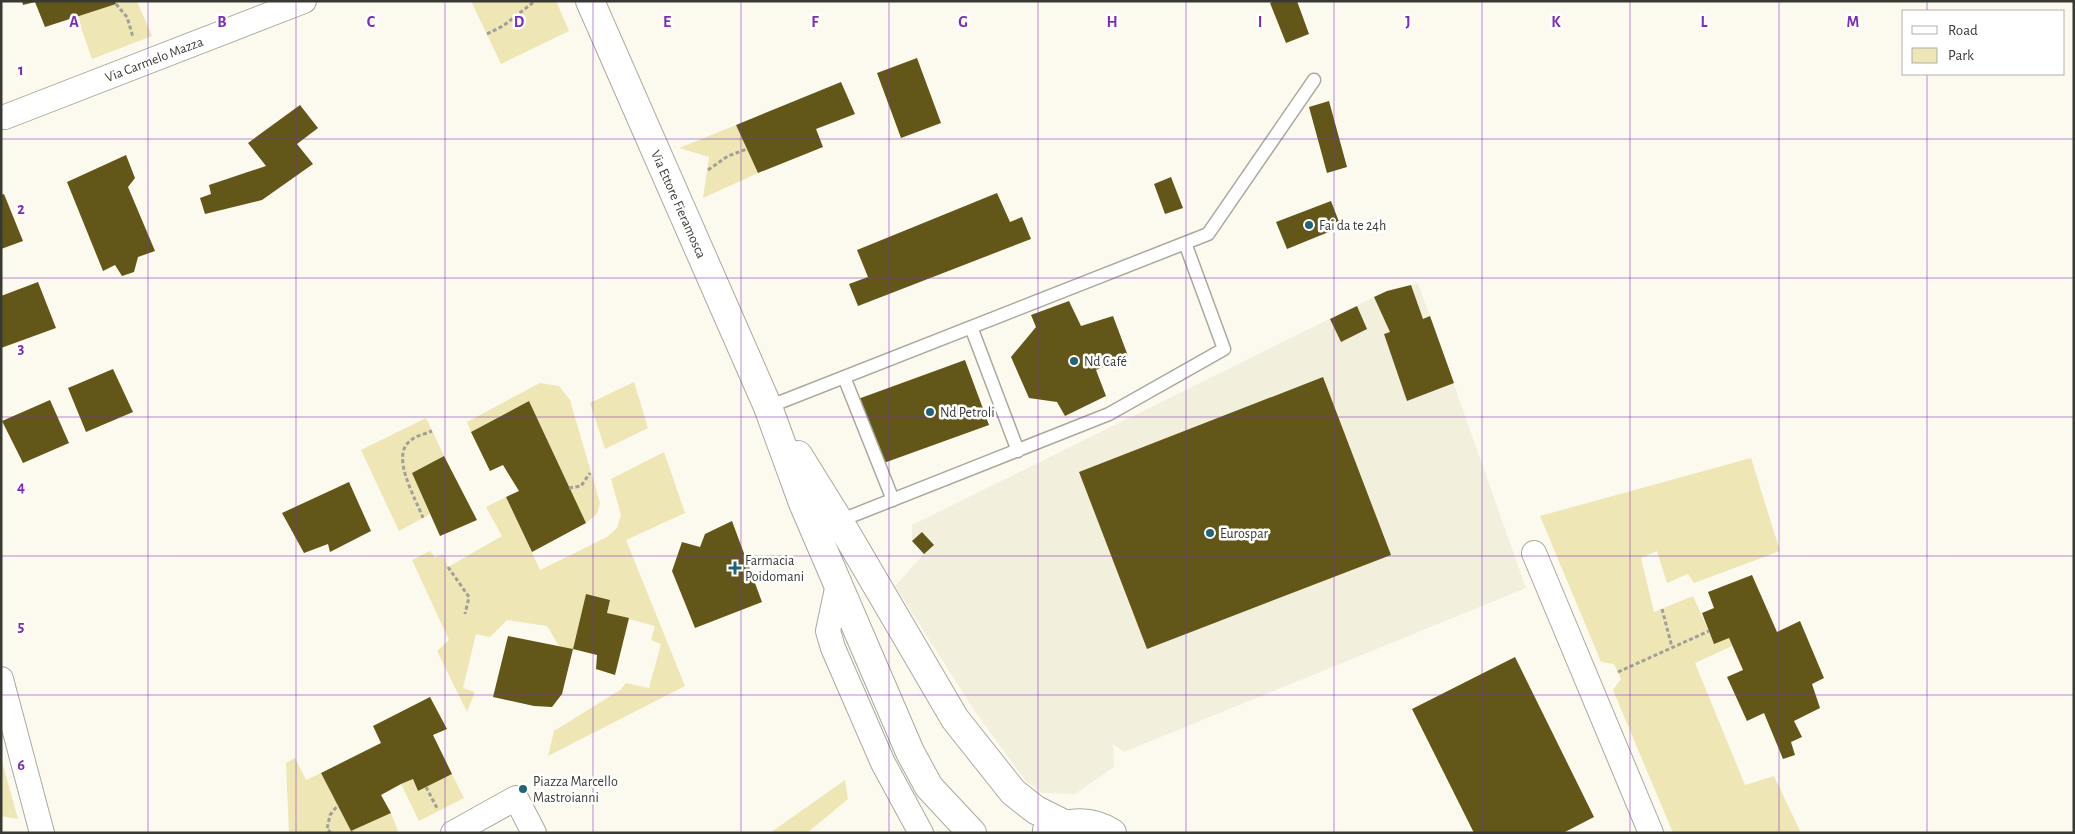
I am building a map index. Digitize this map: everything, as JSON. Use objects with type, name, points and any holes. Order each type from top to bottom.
[{"type":"main road","name":"Via Ettore Fieramosca","points":[[590,1],[768,407]]},
{"type":"main road","points":[[768,407],[839,521],[956,719],[1013,792],[1036,810],[1053,828],[1083,822],[1103,827],[1112,833]]},
{"type":"main road","points":[[768,407],[803,504],[910,752],[929,788],[972,833]]},
{"type":"street","name":"Via Carmelo Mazza","points":[[5,117],[304,1]]},
{"type":"street","points":[[1534,552],[1650,833]]},
{"type":"street","points":[[838,584],[828,631],[833,648],[883,763],[921,833]]},
{"type":"street","points":[[1,679],[42,833]]},
{"type":"street","points":[[453,833],[516,798],[534,833]]},
{"type":"lane","points":[[768,407],[1208,234],[1314,80]]},
{"type":"lane","points":[[839,521],[1109,414],[1224,349],[1184,243]]},
{"type":"lane","points":[[971,327],[1018,451]]},
{"type":"lane","points":[[844,377],[894,500]]},
{"type":"path","points":[[487,34],[503,26],[535,1]]},
{"type":"path","points":[[116,4],[127,17],[135,43]]},
{"type":"path","points":[[708,170],[728,156],[747,149]]},
{"type":"path","points":[[423,518],[401,463],[403,450],[410,441],[432,431]]},
{"type":"path","points":[[569,488],[581,486],[590,473]]},
{"type":"path","points":[[448,567],[469,597],[465,614]]},
{"type":"path","points":[[1662,609],[1672,647]]},
{"type":"path","points":[[1618,672],[1709,631]]},
{"type":"path","points":[[426,787],[438,811]]},
{"type":"path","points":[[331,833],[327,828],[330,814],[338,805]]},
{"type":"shaded area","name":"Eurospar","points":[[1418,283],[1526,588],[1124,752],[1113,744],[1114,767],[1075,794],[1042,793],[1025,780],[976,713],[895,586],[924,554],[912,541],[912,525],[1374,297],[1387,291]]},
{"type":"green space","points":[[115,1],[137,1],[152,36],[92,59],[77,16],[116,4]]},
{"type":"green space","points":[[471,1],[556,1],[569,31],[501,64]]},
{"type":"green space","points":[[736,125],[758,173],[703,198],[709,157],[679,148]]},
{"type":"green space","points":[[634,382],[648,428],[605,449],[590,403]]},
{"type":"green space","points":[[540,383],[559,386],[570,400],[600,503],[597,514],[586,523],[529,401],[471,432],[467,422]]},
{"type":"green space","points":[[426,418],[444,456],[412,473],[430,514],[399,531],[361,450]]},
{"type":"green space","points":[[664,452],[685,513],[626,540],[685,686],[548,756],[554,731],[620,690],[626,683],[649,688],[661,644],[651,640],[655,626],[607,613],[610,600],[586,594],[573,649],[559,646],[547,626],[507,620],[490,637],[476,634],[463,688],[475,692],[467,712],[437,651],[449,640],[412,560],[430,551],[435,558],[443,554],[448,567],[502,536],[486,507],[506,497],[540,570],[607,537],[617,528],[621,515],[611,479]]},
{"type":"green space","points":[[1751,458],[1780,551],[1694,583],[1688,574],[1667,583],[1657,551],[1641,558],[1654,612],[1693,596],[1714,643],[1729,638],[1732,646],[1695,663],[1745,785],[1774,776],[1801,833],[1673,833],[1613,690],[1621,679],[1614,664],[1601,662],[1540,516]]},
{"type":"green space","points":[[1,758],[18,819],[1,816]]},
{"type":"green space","points":[[295,758],[306,780],[321,773],[351,831],[391,813],[398,831],[395,833],[289,833],[286,763]]},
{"type":"green space","points":[[452,774],[464,798],[419,821],[401,784],[413,779],[418,791]]},
{"type":"green space","points":[[845,780],[848,799],[807,833],[770,833]]},
{"type":"building","points":[[22,1],[115,1],[116,4],[45,27],[35,2],[23,5]]},
{"type":"building","points":[[1274,1],[1297,1],[1309,34],[1286,43],[1270,3]]},
{"type":"building","points":[[917,58],[941,123],[901,138],[877,73]]},
{"type":"building","points":[[841,82],[855,114],[816,129],[823,147],[758,173],[736,125]]},
{"type":"building","points":[[1329,101],[1347,167],[1327,173],[1309,107]]},
{"type":"building","points":[[300,105],[318,128],[297,144],[313,164],[262,200],[205,214],[200,198],[211,194],[209,185],[266,166],[248,143]]},
{"type":"building","points":[[126,155],[135,178],[128,187],[155,251],[138,257],[134,272],[122,276],[115,265],[103,271],[67,182]]},
{"type":"building","points":[[1171,177],[1183,208],[1165,214],[1154,184]]},
{"type":"building","points":[[997,193],[1010,222],[1022,217],[1031,239],[858,306],[849,284],[868,277],[857,250]]},
{"type":"building","points":[[4,194],[23,241],[1,249],[1,195]]},
{"type":"building","name":"Fai da te 24h","points":[[1331,201],[1341,227],[1287,249],[1276,222]]},
{"type":"building","points":[[38,282],[56,328],[1,348],[1,296]]},
{"type":"building","points":[[1411,285],[1423,319],[1430,316],[1454,383],[1407,401],[1384,334],[1390,332],[1374,297],[1387,291]]},
{"type":"building","points":[[1069,301],[1081,326],[1113,316],[1128,356],[1096,370],[1106,396],[1065,416],[1057,402],[1029,398],[1011,357],[1036,327],[1031,315]]},
{"type":"building","points":[[1357,306],[1367,329],[1341,342],[1330,319]]},
{"type":"building","points":[[965,360],[989,425],[881,464],[858,399]]},
{"type":"building","points":[[113,369],[133,412],[86,432],[68,388]]},
{"type":"building","points":[[1323,377],[1391,555],[1147,649],[1079,472]]},
{"type":"building","points":[[50,400],[69,443],[23,463],[2,421]]},
{"type":"building","points":[[529,401],[586,523],[532,552],[506,497],[519,491],[503,465],[490,471],[471,432]]},
{"type":"building","points":[[444,456],[477,520],[440,536],[412,473]]},
{"type":"building","points":[[349,482],[371,531],[330,552],[328,544],[304,553],[282,513]]},
{"type":"building","points":[[732,521],[762,602],[695,628],[672,571],[682,542],[700,547],[705,534]]},
{"type":"building","points":[[922,532],[934,545],[924,554],[912,541]]},
{"type":"building","points":[[1752,575],[1777,632],[1800,621],[1824,678],[1812,684],[1820,708],[1794,721],[1802,737],[1791,742],[1795,755],[1783,759],[1764,713],[1747,721],[1727,677],[1743,670],[1729,638],[1714,644],[1702,613],[1714,608],[1708,592]]},
{"type":"building","points":[[586,594],[610,600],[607,613],[629,618],[615,675],[596,669],[597,655],[573,649]]},
{"type":"building","points":[[508,636],[573,649],[562,694],[552,707],[534,706],[493,697]]},
{"type":"building","points":[[1515,657],[1594,817],[1563,833],[1474,833],[1412,709]]},
{"type":"building","points":[[430,697],[447,729],[433,735],[452,774],[418,791],[413,779],[381,795],[391,813],[351,831],[321,773],[381,743],[373,726]]},
{"type":"place","name":"Fai da te 24h","points":[[1309,225]]},
{"type":"place","name":"Nd Café","points":[[1074,361]]},
{"type":"place","name":"Nd Petroli","points":[[930,412]]},
{"type":"place","name":"Eurospar","points":[[1210,533]]},
{"type":"place","name":"Farmacia Poidomani","points":[[735,568]]},
{"type":"place","name":"Piazza Marcello Mastroianni","points":[[523,789]]}]
